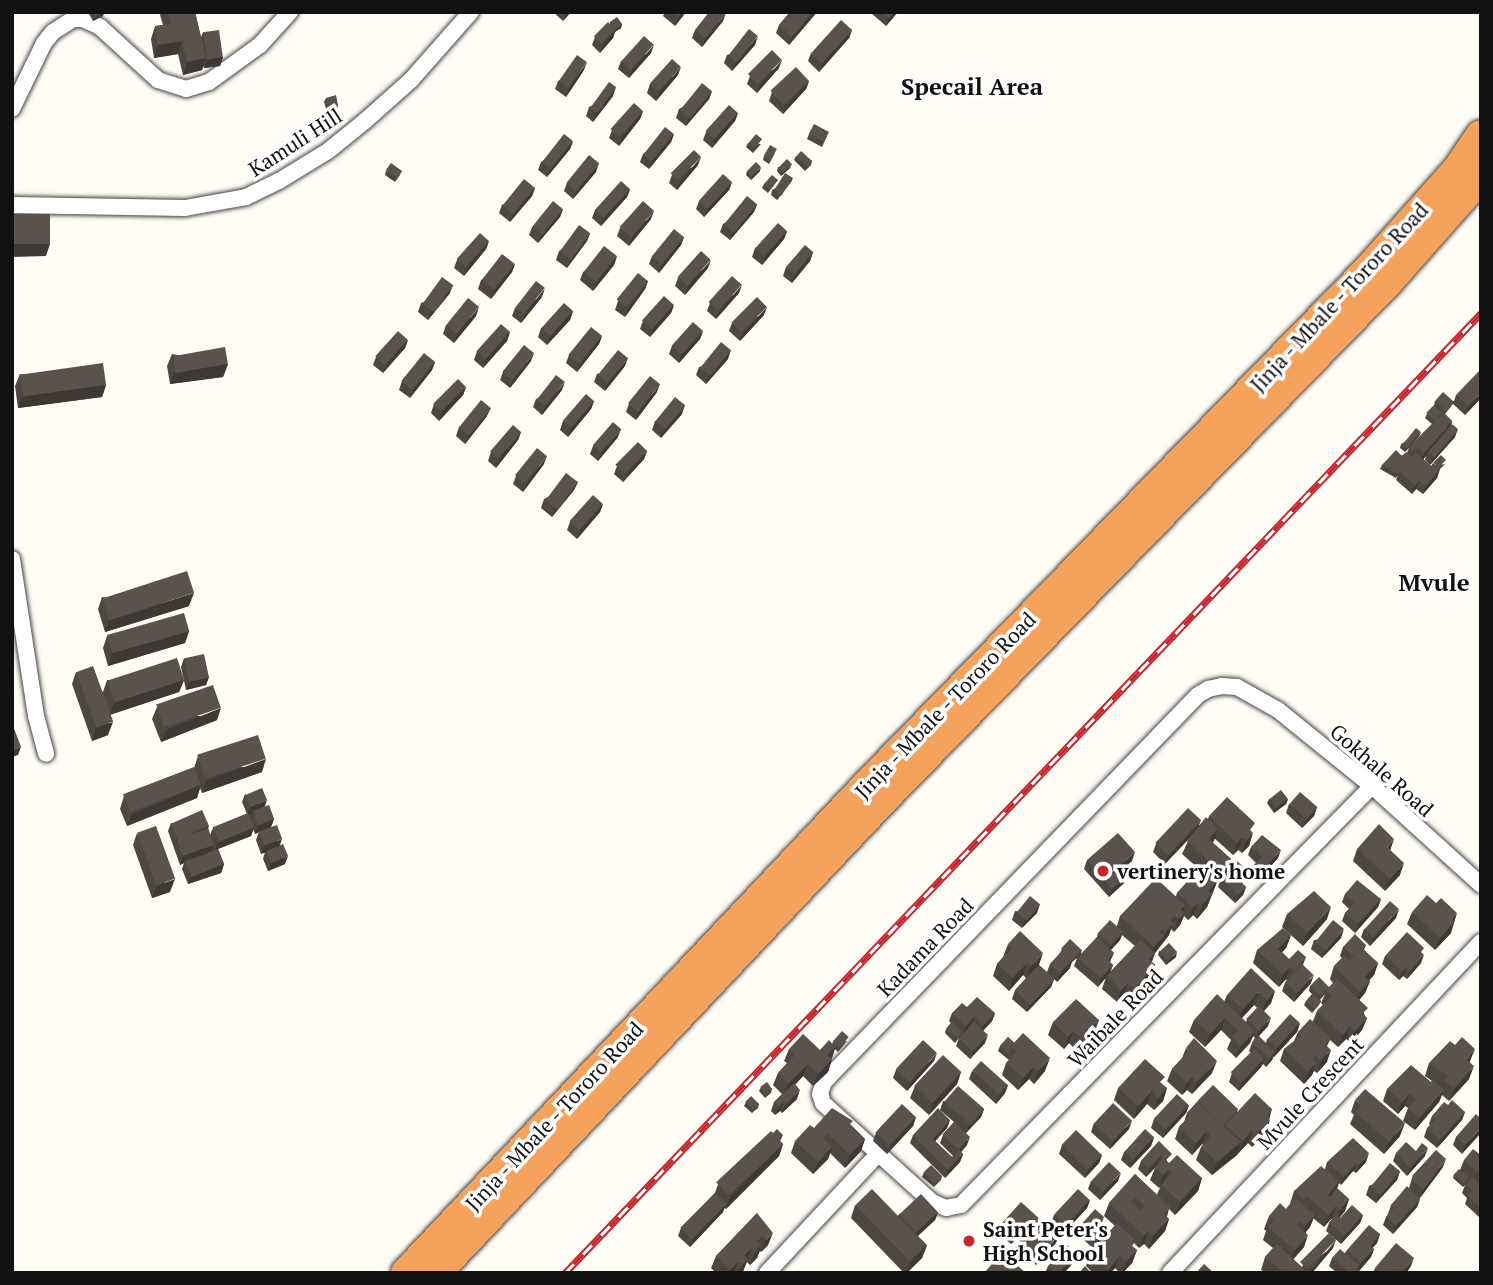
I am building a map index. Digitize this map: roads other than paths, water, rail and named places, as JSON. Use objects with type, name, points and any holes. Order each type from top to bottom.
[{"type":"highway","name":"Jinja - Mbale - Tororo Road","points":[[406,1273],[863,789],[1366,272],[1457,170],[1481,135]]},
{"type":"highway","name":"Jinja - Mbale - Tororo Road","points":[[436,1273],[884,799],[1388,282],[1481,177]]},
{"type":"street","points":[[12,109],[44,43],[53,32],[73,19],[83,19],[100,27],[158,80],[187,89],[209,82],[250,53],[290,12]]},
{"type":"street","name":"Kamuli Hill","points":[[12,205],[185,208],[246,197],[279,181],[328,150],[365,121],[411,80],[471,12]]},
{"type":"street","points":[[12,559],[36,716],[46,754]]},
{"type":"street","name":"Kadama Road","points":[[877,1155],[823,1103],[820,1094],[824,1082],[1198,695],[1222,686],[1250,692]]},
{"type":"street","name":"Gokhale Road","points":[[1250,692],[1278,710],[1372,786],[1481,885]]},
{"type":"street","name":"Waibale Road","points":[[877,1155],[939,1207],[961,1205],[1372,786]]},
{"type":"street","name":"Mvule Crescent","points":[[1170,1273],[1481,942]]},
{"type":"street","points":[[767,1273],[877,1155]]},
{"type":"railway","points":[[565,1273],[1481,313]]},
{"type":"place","name":"vertinery's home","points":[[1103,871]]},
{"type":"place","name":"Saint Peter's High School","points":[[969,1241]]},
{"type":"district","name":"Specail Area","points":[[972,87]]},
{"type":"district","name":"Mvule","points":[[1434,583]]}]
